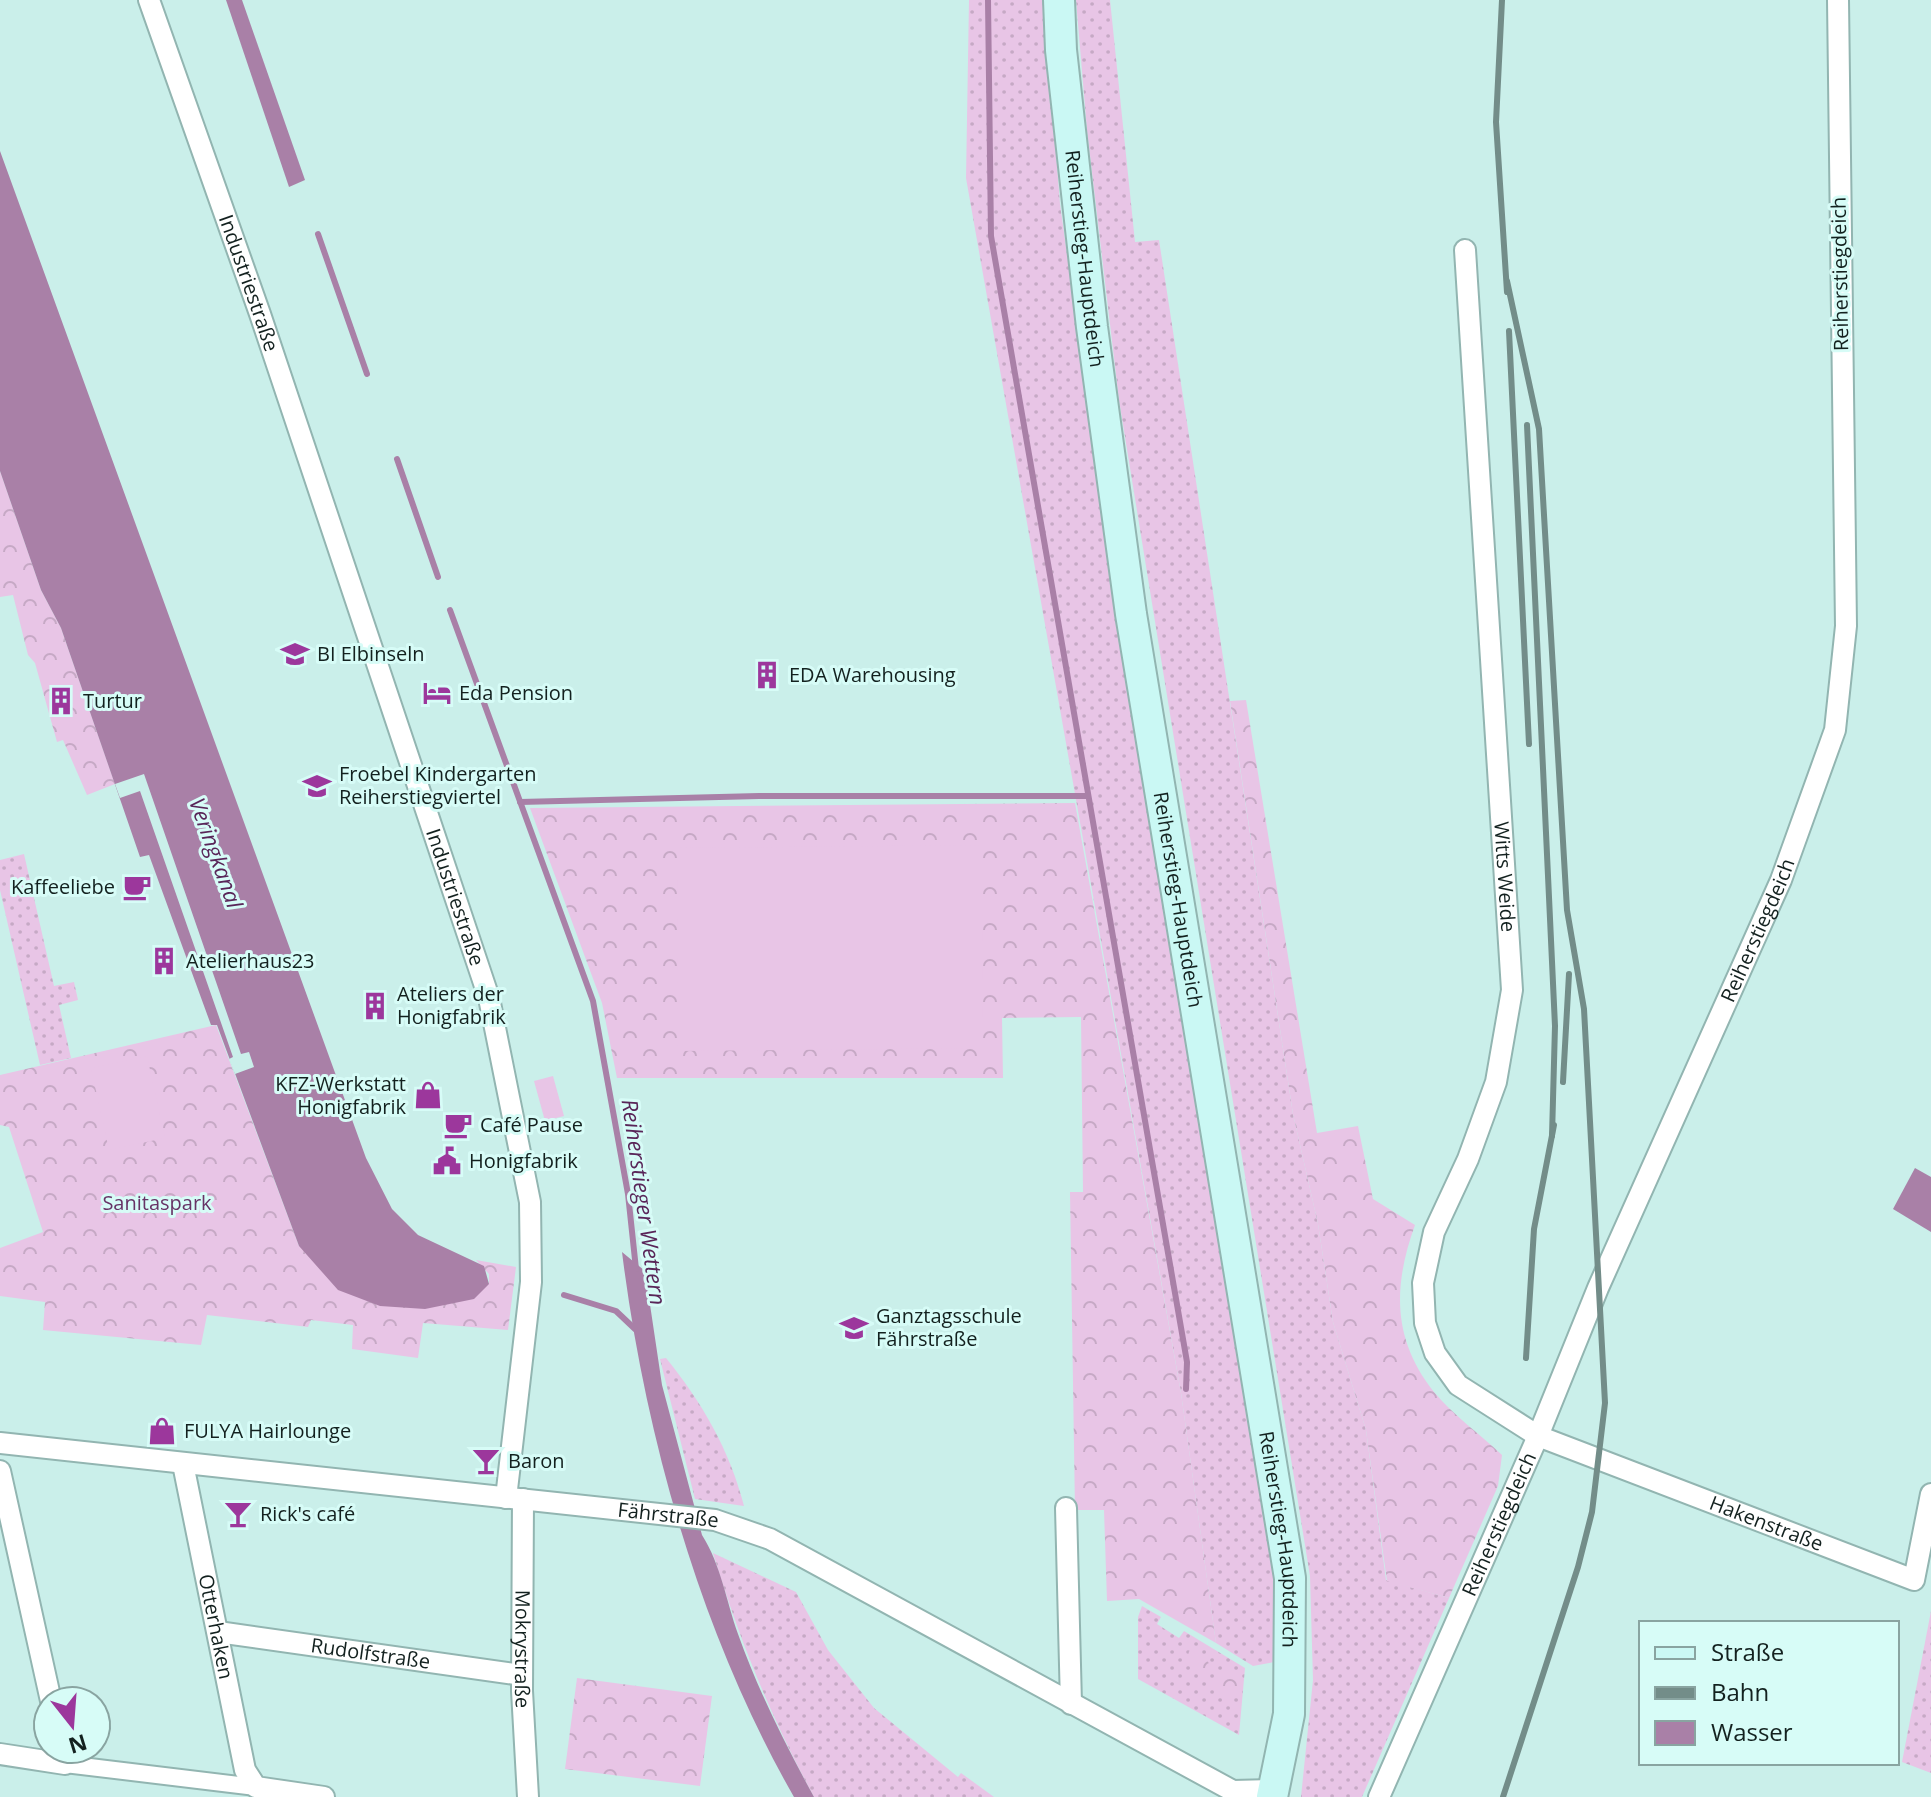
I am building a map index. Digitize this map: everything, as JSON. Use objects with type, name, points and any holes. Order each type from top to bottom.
[{"type":"main road","name":"Reiherstieg-Hauptdeich","points":[[1059,0],[1061,50],[1092,327],[1131,614],[1290,1578],[1289,1714],[1273,1794]]},
{"type":"street","name":"Industriestraße","points":[[149,0],[260,314],[489,998],[530,1202],[531,1282],[514,1498]]},
{"type":"street","name":"Reiherstiegdeich","points":[[1379,1797],[1538,1436],[1598,1288],[1781,880],[1835,730],[1846,626],[1838,0]]},
{"type":"street","name":"Witts Weide","points":[[1465,250],[1512,990],[1496,1082],[1468,1159],[1434,1232],[1423,1283],[1425,1323],[1435,1353],[1458,1385],[1538,1436]]},
{"type":"street","name":"Hakenstraße","points":[[1538,1436],[1914,1580],[1931,1494]]},
{"type":"street","name":"Fährstraße","points":[[0,1443],[715,1520],[770,1539],[1233,1791],[1273,1794]]},
{"type":"street","name":"Otterhaken","points":[[183,1464],[245,1770],[256,1787]]},
{"type":"street","points":[[0,1471],[47,1685]]},
{"type":"street","name":"Mokrystraße","points":[[514,1498],[528,1797]]},
{"type":"street","points":[[1066,1508],[1071,1704]]},
{"type":"street","name":"Rudolfstraße","points":[[218,1632],[522,1675]]},
{"type":"street","points":[[0,1754],[32,1755]]},
{"type":"street","points":[[112,1764],[324,1797]]},
{"type":"green space","points":[[969,0],[1044,0],[1060,204],[1112,577],[1275,1586],[1274,1662],[1253,1666],[1216,1643],[1181,1393],[966,178]]},
{"type":"green space","points":[[1076,0],[1110,0],[1135,242],[1159,240],[1293,1114],[1318,1224],[1333,1322],[1366,1430],[1386,1580],[1449,1598],[1362,1797],[1301,1797],[1313,1680],[1310,1576],[1119,400],[1087,130]]},
{"type":"green space","points":[[0,471],[41,590],[61,628],[115,784],[87,795],[63,740],[57,742],[35,663],[28,655],[13,595],[0,597]]},
{"type":"green space","points":[[1246,700],[1317,1133],[1358,1126],[1373,1199],[1415,1225],[1400,1291],[1400,1312],[1410,1352],[1434,1392],[1502,1455],[1498,1486],[1449,1598],[1387,1581],[1366,1430],[1333,1322],[1318,1224],[1293,1114],[1230,701]]},
{"type":"green space","points":[[1075,803],[1181,1393],[1216,1643],[1139,1599],[1107,1601],[1104,1510],[1075,1510],[1070,1192],[1083,1192],[1081,1017],[1002,1018],[1003,1078],[617,1078],[602,1003],[530,808]]},
{"type":"green space","points":[[982,845],[983,1048],[678,1051],[677,848]]},
{"type":"green space","points":[[24,854],[54,986],[74,982],[78,1000],[59,1005],[71,1058],[40,1065],[0,890],[0,860]]},
{"type":"green space","name":"Sanitaspark","points":[[216,1025],[299,1246],[489,1284],[489,1274],[476,1260],[516,1267],[508,1330],[423,1323],[418,1358],[352,1349],[353,1325],[311,1320],[308,1327],[207,1315],[201,1345],[43,1330],[45,1302],[0,1296],[0,1248],[43,1232],[9,1127],[0,1125],[0,1075]]},
{"type":"green space","points":[[147,1056],[165,1138],[109,1150],[91,1068]]},
{"type":"green space","points":[[553,1076],[564,1116],[545,1121],[534,1081]]},
{"type":"green space","points":[[666,1358],[713,1428],[731,1465],[744,1506],[695,1499],[660,1359]]},
{"type":"green space","points":[[713,1553],[796,1592],[828,1650],[874,1708],[958,1777],[961,1773],[994,1797],[814,1797],[757,1678]]},
{"type":"green space","points":[[1142,1606],[1161,1617],[1157,1624],[1179,1638],[1184,1631],[1245,1668],[1239,1735],[1138,1679],[1138,1617]]},
{"type":"green space","points":[[1931,1611],[1931,1773],[1902,1762]]},
{"type":"green space","points":[[1189,1651],[1205,1658],[1211,1666],[1210,1673],[1197,1670],[1188,1658]]},
{"type":"green space","points":[[1227,1670],[1237,1674],[1241,1684],[1237,1694],[1227,1698],[1217,1694],[1213,1684],[1217,1674]]},
{"type":"green space","points":[[577,1678],[712,1696],[700,1786],[565,1769]]},
{"type":"water","points":[[226,0],[242,0],[305,180],[289,187]]},
{"type":"water","name":"Veringkanal","points":[[0,151],[366,1158],[392,1209],[418,1235],[484,1266],[489,1284],[474,1299],[425,1309],[380,1306],[338,1290],[299,1246],[217,1025],[211,1025],[149,855],[140,857],[61,628],[41,590],[0,471]]},
{"type":"water","points":[[1915,1168],[1931,1177],[1931,1232],[1893,1209]]},
{"type":"water","points":[[622,1252],[645,1271],[662,1385],[702,1535],[719,1571],[754,1676],[814,1797],[794,1797],[731,1670],[705,1602],[662,1463],[632,1322]]},
{"type":"pier","points":[[144,774],[241,1054],[249,1052],[254,1067],[235,1074],[229,1059],[233,1057],[140,791],[120,798],[115,784]]},
{"type":"waterway","points":[[988,0],[991,236],[1187,1362],[1186,1389]]},
{"type":"waterway","name":"Reiherstieger Wettern","points":[[318,234],[367,374]]},
{"type":"waterway","name":"Reiherstieger Wettern","points":[[397,459],[438,577]]},
{"type":"waterway","name":"Reiherstieger Wettern","points":[[450,610],[593,1001],[628,1194],[636,1269]]},
{"type":"waterway","points":[[520,802],[759,796],[1087,796]]},
{"type":"waterway","points":[[564,1295],[616,1311],[635,1329]]},
{"type":"railway","points":[[1502,0],[1496,122],[1507,292]]},
{"type":"railway","points":[[1503,1797],[1578,1567],[1592,1512],[1605,1403],[1584,1009],[1567,910],[1539,429],[1507,281]]},
{"type":"railway","points":[[1509,331],[1529,744]]},
{"type":"railway","points":[[1527,425],[1555,1026],[1552,1136]]},
{"type":"railway","points":[[1563,1082],[1569,974]]},
{"type":"railway","points":[[1526,1358],[1534,1229],[1554,1125]]},
{"type":"place","name":"BI Elbinseln","points":[[295,654]]},
{"type":"place","name":"EDA Warehousing","points":[[767,675]]},
{"type":"place","name":"Eda Pension","points":[[437,693]]},
{"type":"place","name":"Turtur","points":[[61,701]]},
{"type":"place","name":"Froebel Kindergarten Reiherstiegviertel","points":[[317,786]]},
{"type":"place","name":"Kaffeeliebe","points":[[137,887]]},
{"type":"place","name":"Atelierhaus23","points":[[164,961]]},
{"type":"place","name":"Ateliers der Honigfabrik","points":[[375,1006]]},
{"type":"place","name":"KFZ-Werkstatt Honigfabrik","points":[[428,1095]]},
{"type":"place","name":"Café Pause","points":[[458,1125]]},
{"type":"place","name":"Honigfabrik","points":[[447,1161]]},
{"type":"place","name":"Ganztagsschule Fährstraße","points":[[854,1328]]},
{"type":"place","name":"FULYA Hairlounge","points":[[162,1431]]},
{"type":"place","name":"Baron","points":[[486,1461]]},
{"type":"place","name":"Rick's café","points":[[238,1514]]}]
